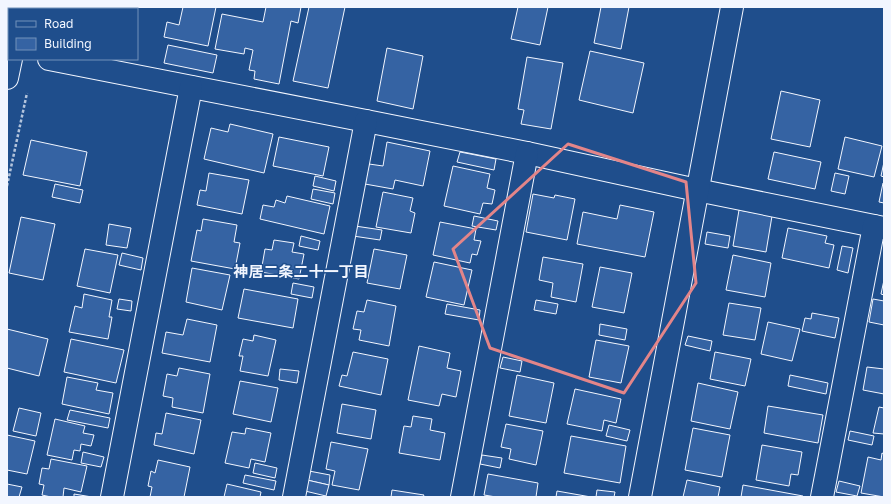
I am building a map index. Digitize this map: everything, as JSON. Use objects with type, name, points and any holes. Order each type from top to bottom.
[{"type":"street","points":[[640,497],[732,7]]},
{"type":"street","points":[[7,78],[11,60]]},
{"type":"street","points":[[53,60],[528,153],[697,190],[879,227],[822,497]]},
{"type":"street","points":[[112,497],[191,88]]},
{"type":"street","points":[[294,497],[366,121]]},
{"type":"street","points":[[462,497],[528,153]]},
{"type":"path","points":[[7,186],[28,89]]},
{"type":"highlighted area","points":[[568,144],[686,182],[696,283],[624,393],[490,348],[453,249]]},
{"type":"building","points":[[183,7],[216,7],[208,46],[164,37],[167,22],[179,25]]},
{"type":"building","points":[[266,7],[301,7],[298,23],[291,21],[279,84],[254,79],[255,71],[249,70],[253,50],[245,48],[244,54],[215,49],[222,14],[263,22]]},
{"type":"building","points":[[309,7],[345,7],[328,88],[293,81]]},
{"type":"building","points":[[518,7],[548,7],[540,45],[511,39]]},
{"type":"building","points":[[601,7],[629,7],[621,49],[594,43]]},
{"type":"building","points":[[168,45],[217,55],[213,73],[164,63]]},
{"type":"building","points":[[387,48],[423,56],[413,109],[377,101]]},
{"type":"building","points":[[590,51],[644,63],[633,113],[579,100]]},
{"type":"building","points":[[527,57],[563,63],[551,129],[521,124],[524,110],[518,109]]},
{"type":"building","points":[[781,91],[820,100],[810,147],[771,139]]},
{"type":"building","points":[[230,124],[273,134],[264,173],[204,159],[211,128],[228,132]]},
{"type":"building","points":[[279,137],[329,147],[323,176],[273,166]]},
{"type":"building","points":[[845,137],[882,146],[874,177],[838,169]]},
{"type":"building","points":[[31,140],[87,152],[80,186],[23,175]]},
{"type":"building","points":[[387,142],[430,151],[423,186],[395,180],[393,189],[365,184],[369,164],[383,166]]},
{"type":"building","points":[[460,152],[496,159],[494,170],[457,162]]},
{"type":"building","points":[[774,152],[821,162],[815,189],[768,179]]},
{"type":"building","points":[[884,162],[884,177],[881,176]]},
{"type":"building","points":[[453,166],[490,174],[487,188],[495,190],[492,204],[483,203],[480,214],[444,206]]},
{"type":"building","points":[[209,173],[249,180],[242,214],[197,205],[200,190],[206,191]]},
{"type":"building","points":[[835,173],[849,176],[845,194],[831,191]]},
{"type":"building","points":[[315,176],[336,181],[334,191],[313,186]]},
{"type":"building","points":[[884,183],[884,203],[879,202]]},
{"type":"building","points":[[55,184],[83,190],[80,203],[52,197]]},
{"type":"building","points":[[313,189],[335,193],[333,204],[311,199]]},
{"type":"building","points":[[383,192],[413,198],[410,211],[415,213],[411,233],[376,227]]},
{"type":"building","points":[[533,194],[554,198],[555,195],[575,199],[567,240],[526,232]]},
{"type":"building","points":[[287,196],[330,206],[324,234],[260,219],[263,205],[274,207],[276,200],[285,203]]},
{"type":"building","points":[[620,205],[654,212],[645,257],[577,244],[583,212],[617,219]]},
{"type":"building","points":[[739,210],[772,216],[766,252],[733,246]]},
{"type":"building","points":[[474,216],[498,221],[496,230],[472,226]]},
{"type":"building","points":[[21,217],[55,224],[43,280],[9,273]]},
{"type":"building","points":[[203,219],[237,225],[234,242],[240,243],[235,269],[191,261],[197,230],[201,231]]},
{"type":"building","points":[[440,222],[476,229],[474,240],[481,241],[477,255],[472,254],[470,263],[433,255]]},
{"type":"building","points":[[109,224],[131,228],[127,248],[106,245]]},
{"type":"building","points":[[355,226],[382,230],[380,240],[353,236]]},
{"type":"building","points":[[788,228],[827,236],[825,243],[834,245],[829,268],[782,258]]},
{"type":"building","points":[[707,232],[730,236],[728,248],[705,244]]},
{"type":"building","points":[[301,236],[320,241],[318,250],[299,246]]},
{"type":"building","points":[[274,240],[294,243],[292,252],[304,254],[299,279],[261,272],[265,249],[272,250]]},
{"type":"building","points":[[842,246],[853,248],[848,273],[837,270]]},
{"type":"building","points":[[85,249],[118,255],[110,293],[77,286]]},
{"type":"building","points":[[374,249],[407,255],[400,289],[367,283]]},
{"type":"building","points":[[122,253],[143,258],[141,270],[119,265]]},
{"type":"building","points":[[733,255],[771,263],[765,297],[726,290]]},
{"type":"building","points":[[543,257],[583,264],[576,302],[551,297],[553,283],[539,280]]},
{"type":"building","points":[[434,262],[472,270],[464,305],[426,297]]},
{"type":"building","points":[[600,267],[632,273],[624,313],[592,307]]},
{"type":"building","points":[[192,268],[230,275],[222,310],[186,302]]},
{"type":"building","points":[[884,280],[884,295],[881,294]]},
{"type":"building","points":[[293,283],[314,287],[312,298],[291,294]]},
{"type":"building","points":[[244,289],[298,299],[293,328],[238,318]]},
{"type":"building","points":[[84,294],[112,300],[109,317],[112,317],[108,339],[69,332],[75,306],[82,308]]},
{"type":"building","points":[[119,299],[132,301],[131,311],[117,309]]},
{"type":"building","points":[[873,299],[884,301],[884,325],[869,322]]},
{"type":"building","points":[[367,300],[396,306],[389,346],[359,340],[361,330],[353,329],[357,311],[364,312]]},
{"type":"building","points":[[536,300],[558,304],[556,314],[534,310]]},
{"type":"building","points":[[729,303],[761,308],[755,340],[723,335]]},
{"type":"building","points":[[447,304],[480,310],[479,320],[445,314]]},
{"type":"building","points":[[812,313],[839,318],[835,338],[802,331],[805,318],[811,319]]},
{"type":"building","points":[[187,319],[217,325],[210,362],[162,353],[166,332],[183,335]]},
{"type":"building","points":[[768,322],[800,329],[792,361],[761,354]]},
{"type":"building","points":[[600,324],[627,329],[625,340],[599,335]]},
{"type":"building","points":[[7,329],[48,339],[39,376],[7,368]]},
{"type":"building","points":[[254,335],[276,340],[268,376],[240,371],[243,356],[239,356],[243,339],[253,341]]},
{"type":"building","points":[[688,336],[712,341],[710,351],[685,345]]},
{"type":"building","points":[[71,339],[124,350],[116,383],[64,372]]},
{"type":"building","points":[[596,340],[629,346],[621,383],[589,377]]},
{"type":"building","points":[[419,346],[450,353],[447,368],[461,371],[456,397],[442,394],[439,406],[408,400]]},
{"type":"building","points":[[353,352],[388,359],[381,395],[339,386],[342,375],[347,376]]},
{"type":"building","points":[[715,352],[751,359],[745,386],[710,379]]},
{"type":"building","points":[[503,357],[522,361],[520,372],[500,368]]},
{"type":"building","points":[[867,367],[884,369],[884,394],[863,390]]},
{"type":"building","points":[[179,368],[210,374],[203,413],[172,407],[173,398],[163,396],[167,374],[177,376]]},
{"type":"building","points":[[280,369],[299,371],[297,383],[279,380]]},
{"type":"building","points":[[517,375],[554,383],[546,423],[509,416]]},
{"type":"building","points":[[790,375],[828,383],[826,394],[788,386]]},
{"type":"building","points":[[67,377],[98,383],[96,390],[113,393],[109,414],[62,404]]},
{"type":"building","points":[[240,381],[278,388],[271,422],[233,414]]},
{"type":"building","points":[[698,383],[738,392],[730,429],[691,421]]},
{"type":"building","points":[[575,389],[621,399],[616,423],[604,420],[602,431],[567,424]]},
{"type":"building","points":[[342,404],[376,410],[371,439],[337,433]]},
{"type":"building","points":[[768,406],[823,415],[818,443],[764,433]]},
{"type":"building","points":[[879,407],[884,408],[884,434],[873,433]]},
{"type":"building","points":[[19,408],[41,413],[36,436],[13,431]]},
{"type":"building","points":[[70,410],[110,418],[108,428],[67,420]]},
{"type":"building","points":[[166,413],[201,420],[194,454],[154,445],[156,433],[162,434]]},
{"type":"building","points":[[413,416],[432,419],[430,430],[445,433],[440,460],[399,453],[404,426],[411,427]]},
{"type":"building","points":[[55,419],[85,426],[83,433],[94,435],[91,446],[81,444],[80,451],[74,450],[72,460],[47,455]]},
{"type":"building","points":[[506,424],[543,431],[536,465],[509,459],[511,449],[501,447]]},
{"type":"building","points":[[609,425],[630,430],[627,441],[606,436]]},
{"type":"building","points":[[246,428],[271,433],[265,462],[251,459],[249,468],[225,463],[232,432],[245,434]]},
{"type":"building","points":[[693,428],[730,435],[722,477],[685,470]]},
{"type":"building","points":[[850,431],[874,436],[872,445],[848,440]]},
{"type":"building","points":[[7,435],[35,441],[27,474],[7,470]]},
{"type":"building","points":[[571,436],[626,446],[620,483],[564,473]]},
{"type":"building","points":[[331,442],[368,449],[359,490],[332,485],[335,471],[326,469]]},
{"type":"building","points":[[762,445],[802,452],[798,475],[791,474],[789,486],[756,480]]},
{"type":"building","points":[[83,452],[104,457],[101,467],[81,463]]},
{"type":"building","points":[[882,453],[884,454],[884,497],[861,493],[868,457],[881,460]]},
{"type":"building","points":[[482,455],[502,458],[500,468],[480,464]]},
{"type":"building","points":[[51,459],[87,466],[81,492],[64,488],[63,497],[42,495],[44,485],[39,484],[42,468],[49,469]]},
{"type":"building","points":[[158,460],[190,467],[184,497],[150,497],[152,487],[148,486],[151,471],[155,473]]},
{"type":"building","points":[[255,463],[277,468],[275,478],[253,473]]},
{"type":"building","points":[[309,471],[330,475],[329,485],[307,480]]},
{"type":"building","points":[[488,474],[538,483],[536,497],[496,497],[484,495]]},
{"type":"building","points":[[245,475],[276,481],[274,490],[243,483]]},
{"type":"building","points":[[307,480],[329,485],[326,496],[305,491]]},
{"type":"building","points":[[687,480],[720,487],[718,497],[683,497]]},
{"type":"building","points":[[839,481],[860,486],[857,496],[836,492]]},
{"type":"building","points":[[7,484],[22,487],[19,497],[7,497]]},
{"type":"building","points":[[227,484],[261,492],[260,497],[224,497]]},
{"type":"building","points":[[743,485],[803,496],[803,497],[741,497]]},
{"type":"building","points":[[392,490],[424,495],[423,497],[391,497]]},
{"type":"building","points":[[597,490],[615,492],[614,497],[596,497]]},
{"type":"building","points":[[557,491],[591,497],[556,497]]},
{"type":"building","points":[[74,494],[92,497],[74,497]]},
{"type":"district","name":"神居二条二十一丁目","points":[[301,271]]}]
